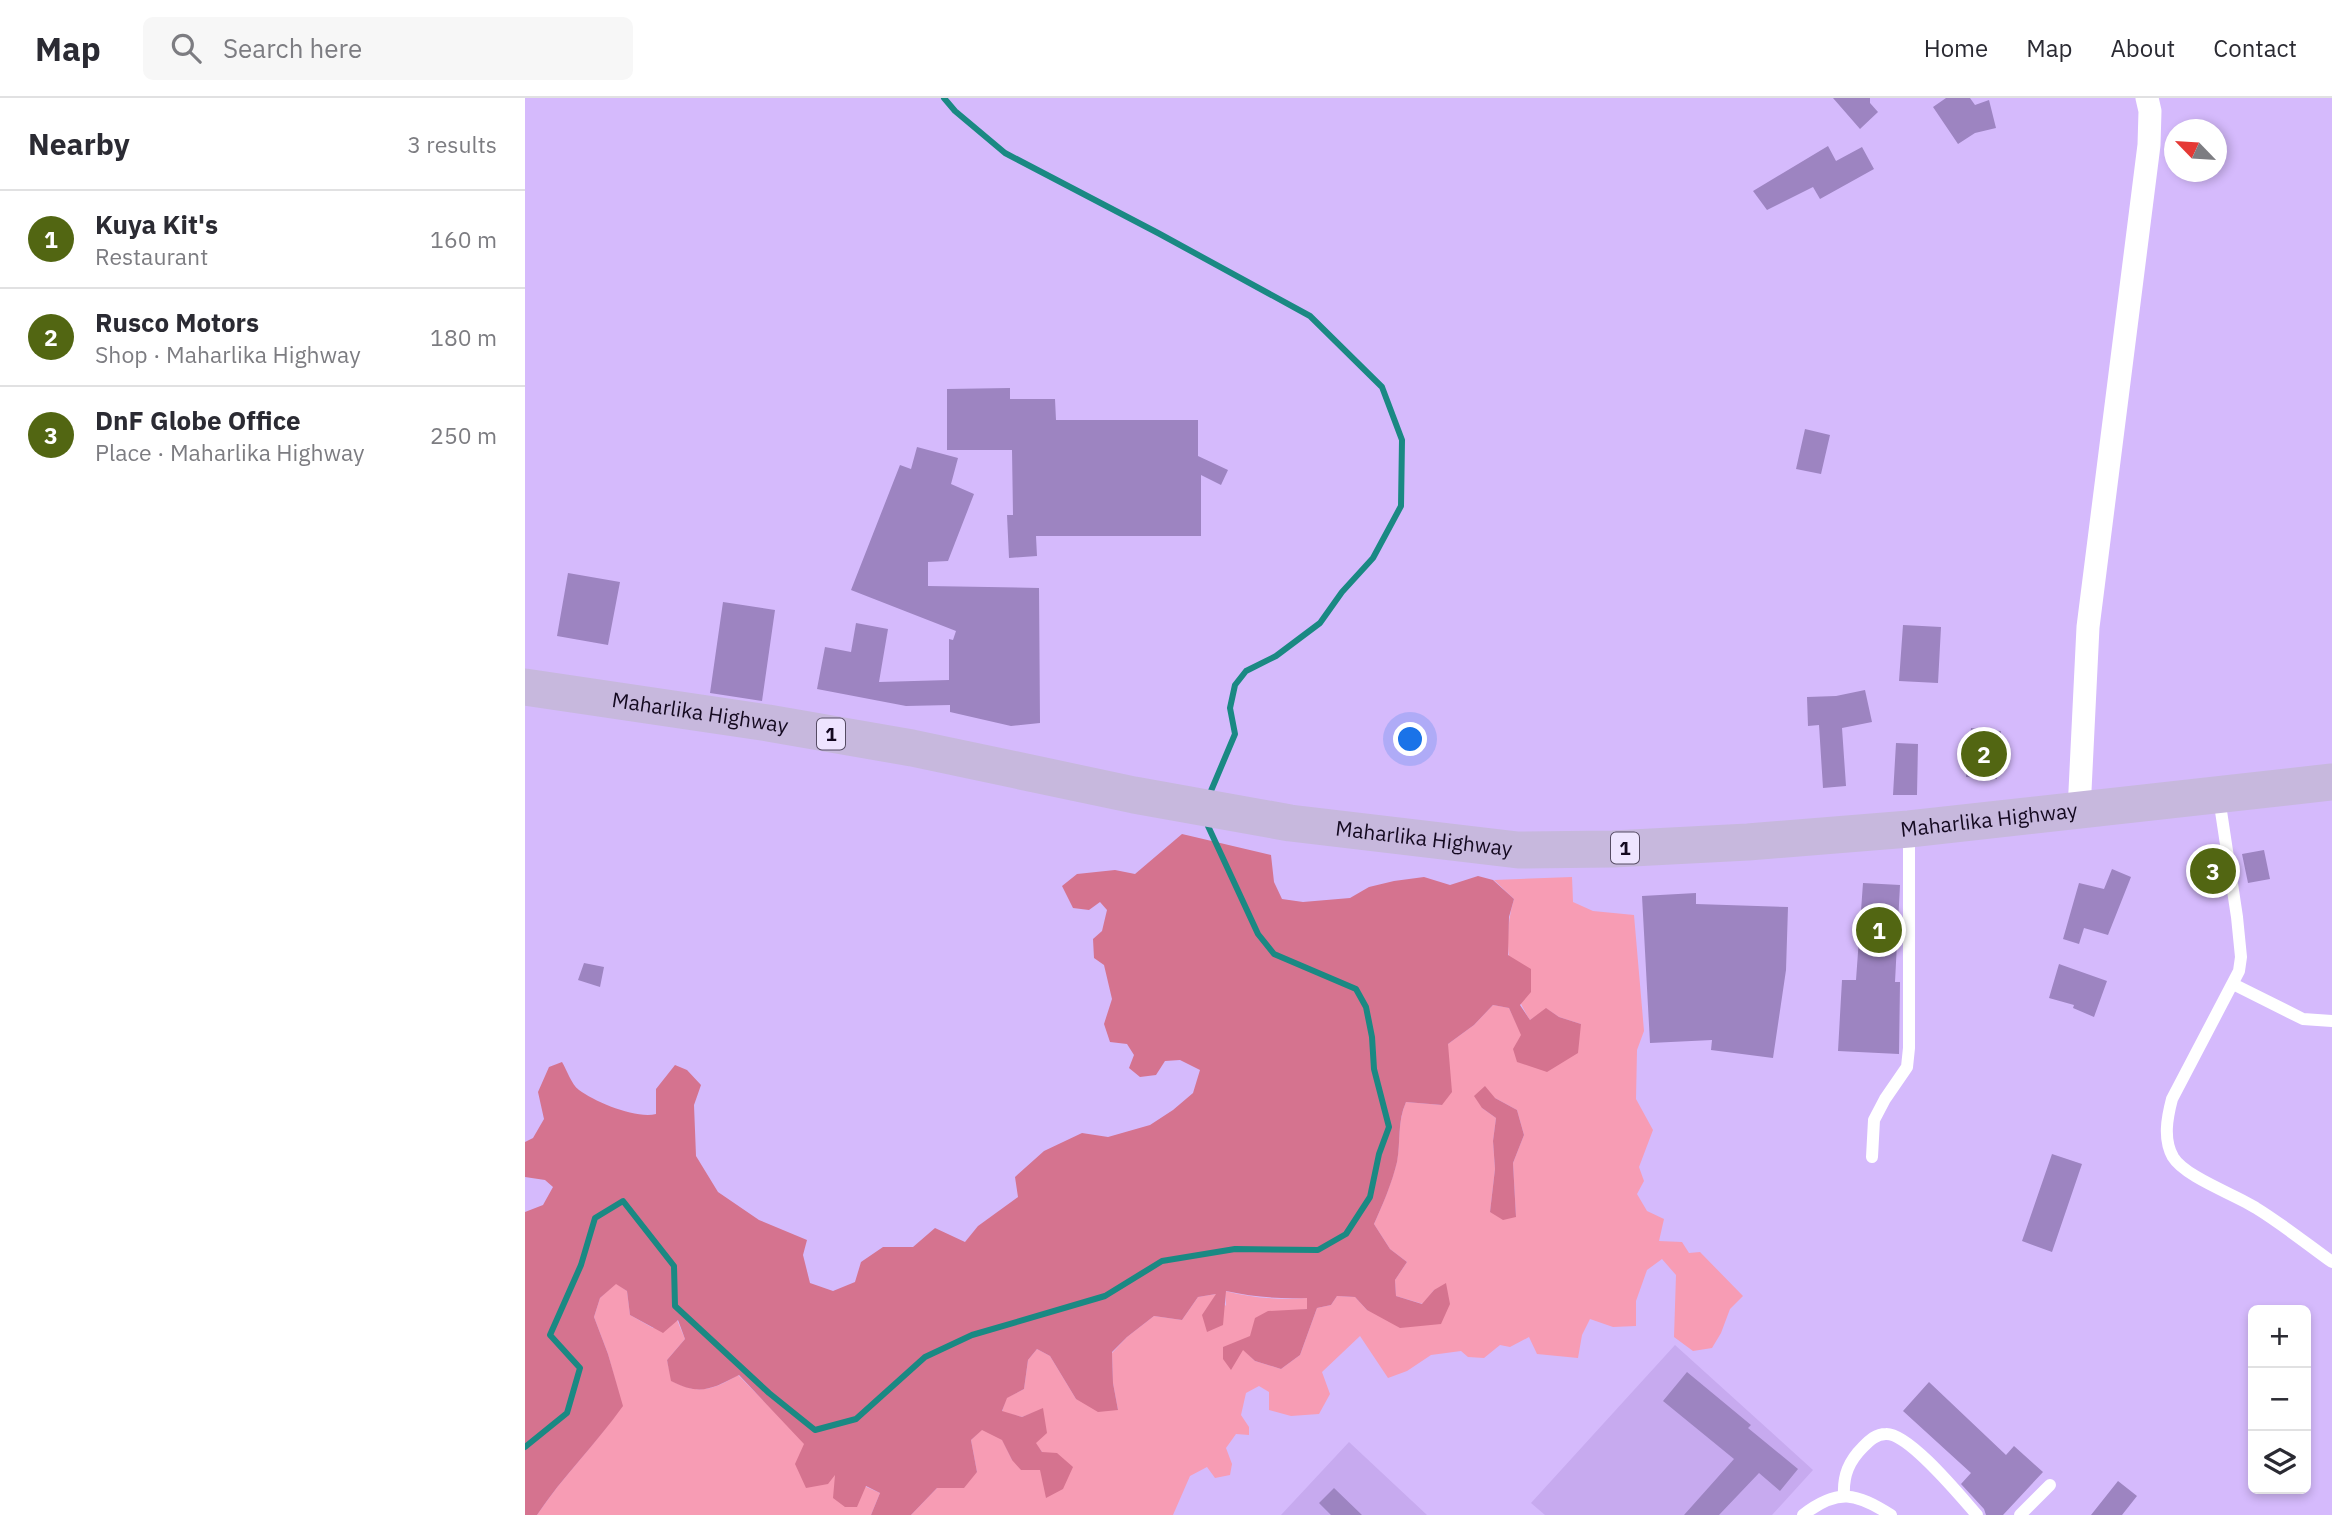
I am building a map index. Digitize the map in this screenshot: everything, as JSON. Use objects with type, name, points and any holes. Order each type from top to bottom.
[{"type":"main road","name":"Maharlika Highway","points":[[525,687],[768,723],[899,746],[1134,795],[1290,823],[1518,850],[1613,849],[1748,842],[1909,829],[2332,782]]},
{"type":"street","points":[[2080,811],[2088,626],[2149,145],[2150,111],[2147,98]]},
{"type":"lane","points":[[2218,796],[2237,917],[2241,957],[2239,971],[2172,1099],[2167,1118],[2168,1145],[2175,1160],[2185,1170],[2256,1208],[2332,1262]]},
{"type":"lane","points":[[1872,1157],[1874,1120],[1885,1098],[1907,1067],[1909,829]]},
{"type":"lane","points":[[2233,984],[2303,1019],[2332,1021]]},
{"type":"lane","points":[[1844,1495],[1843,1479],[1858,1452],[1874,1437],[1896,1435],[1916,1449],[1977,1515]]},
{"type":"lane","points":[[2020,1515],[2050,1485]]},
{"type":"lane","points":[[1804,1515],[1830,1498],[1844,1495],[1870,1503],[1891,1515]]},
{"type":"shaded area","points":[[1182,834],[1271,855],[1274,882],[1282,899],[1303,902],[1350,898],[1369,887],[1424,877],[1450,885],[1478,876],[1493,880],[1514,899],[1509,917],[1508,955],[1531,969],[1531,992],[1520,1005],[1530,1020],[1546,1008],[1559,1017],[1581,1024],[1578,1053],[1547,1072],[1517,1062],[1513,1049],[1521,1035],[1509,1008],[1493,1005],[1474,1025],[1448,1044],[1452,1092],[1442,1105],[1406,1102],[1401,1117],[1395,1170],[1374,1224],[1390,1249],[1407,1262],[1395,1280],[1396,1296],[1422,1304],[1434,1290],[1446,1283],[1450,1304],[1441,1324],[1400,1328],[1367,1310],[1355,1297],[1337,1296],[1331,1305],[1317,1308],[1300,1355],[1281,1369],[1255,1361],[1243,1350],[1231,1370],[1223,1359],[1223,1347],[1250,1336],[1255,1318],[1268,1311],[1307,1309],[1307,1298],[1266,1297],[1226,1291],[1223,1325],[1207,1332],[1202,1315],[1216,1294],[1198,1297],[1182,1320],[1154,1316],[1112,1352],[1113,1383],[1118,1410],[1098,1412],[1076,1399],[1050,1356],[1037,1349],[1028,1360],[1024,1389],[1007,1398],[1002,1411],[1022,1417],[1043,1408],[1047,1433],[1036,1443],[1042,1452],[1057,1453],[1073,1467],[1063,1489],[1046,1498],[1040,1470],[1021,1470],[1012,1460],[1002,1440],[982,1430],[971,1440],[977,1472],[964,1488],[937,1488],[911,1515],[871,1515],[880,1493],[866,1486],[857,1507],[845,1507],[833,1498],[835,1475],[828,1484],[806,1488],[795,1464],[804,1444],[739,1375],[706,1389],[681,1386],[671,1381],[667,1360],[685,1339],[678,1320],[663,1333],[630,1315],[627,1291],[616,1284],[600,1298],[594,1317],[623,1406],[537,1515],[525,1515],[525,1212],[543,1205],[553,1187],[545,1180],[525,1177],[525,1142],[533,1138],[544,1119],[538,1092],[549,1067],[562,1062],[574,1084],[586,1095],[616,1108],[648,1115],[656,1114],[656,1089],[675,1065],[687,1070],[701,1085],[694,1105],[696,1156],[718,1192],[759,1220],[807,1240],[803,1255],[810,1283],[833,1291],[855,1282],[861,1262],[883,1247],[913,1247],[935,1228],[965,1242],[978,1226],[1018,1197],[1015,1177],[1044,1151],[1082,1133],[1108,1137],[1150,1125],[1193,1093],[1200,1070],[1180,1060],[1165,1061],[1156,1075],[1140,1077],[1129,1068],[1134,1055],[1127,1044],[1110,1042],[1104,1024],[1112,999],[1104,965],[1094,958],[1093,939],[1102,931],[1107,910],[1100,902],[1089,910],[1073,908],[1062,886],[1077,874],[1115,870],[1135,874]]},
{"type":"shaded area","points":[[1572,877],[1573,902],[1593,911],[1634,915],[1644,1031],[1637,1050],[1636,1099],[1653,1130],[1639,1167],[1644,1181],[1637,1194],[1647,1211],[1664,1219],[1659,1241],[1682,1242],[1689,1253],[1700,1252],[1743,1296],[1730,1309],[1712,1348],[1693,1351],[1674,1337],[1676,1275],[1662,1259],[1647,1270],[1636,1301],[1636,1326],[1613,1327],[1590,1319],[1582,1335],[1578,1358],[1537,1354],[1529,1337],[1510,1347],[1500,1345],[1484,1358],[1468,1357],[1461,1351],[1431,1355],[1407,1371],[1388,1378],[1360,1336],[1322,1372],[1330,1394],[1319,1414],[1291,1416],[1269,1410],[1269,1392],[1259,1386],[1246,1393],[1241,1415],[1249,1427],[1249,1435],[1236,1434],[1226,1448],[1232,1464],[1230,1475],[1215,1478],[1207,1467],[1190,1476],[1173,1515],[911,1515],[937,1488],[977,1472],[971,1440],[982,1429],[1002,1439],[1012,1460],[1042,1452],[1035,1443],[1043,1409],[1022,1417],[1002,1412],[1006,1398],[1024,1389],[1028,1360],[1037,1349],[1050,1356],[1076,1399],[1118,1410],[1113,1383],[1112,1353],[1154,1316],[1182,1320],[1198,1297],[1216,1294],[1226,1306],[1225,1291],[1265,1298],[1307,1298],[1307,1309],[1271,1322],[1255,1334],[1243,1349],[1255,1361],[1281,1369],[1300,1355],[1317,1308],[1331,1305],[1337,1296],[1355,1297],[1367,1310],[1441,1324],[1434,1290],[1423,1304],[1396,1296],[1395,1280],[1407,1262],[1390,1249],[1374,1224],[1395,1169],[1401,1117],[1406,1102],[1442,1105],[1448,1044],[1474,1025],[1493,1005],[1509,1008],[1522,1035],[1581,1024],[1559,1017],[1547,1009],[1530,1020],[1517,993],[1509,961],[1508,929],[1514,899],[1494,880]],"holes":[[[1495,1098],[1517,1110],[1524,1135],[1513,1163],[1516,1217],[1490,1212],[1495,1169],[1493,1141],[1496,1118],[1482,1108]]]},
{"type":"shaded area","points":[[1485,1086],[1495,1098],[1517,1110],[1524,1135],[1513,1163],[1516,1217],[1503,1220],[1490,1212],[1495,1169],[1493,1141],[1496,1118],[1482,1108],[1474,1096]]},
{"type":"shaded area","points":[[616,1283],[627,1291],[630,1315],[653,1328],[677,1320],[685,1339],[667,1360],[672,1381],[690,1388],[706,1389],[738,1375],[835,1473],[880,1493],[871,1515],[537,1515],[622,1406],[608,1354],[594,1317],[600,1298]]},
{"type":"shaded area","points":[[1675,1345],[1813,1470],[1772,1515],[1545,1515],[1531,1503]]},
{"type":"shaded area","points":[[1349,1442],[1427,1515],[1281,1515]]},
{"type":"building","points":[[1833,98],[1870,98],[1870,103],[1878,112],[1860,129]]},
{"type":"building","points":[[1946,98],[1970,98],[1975,105],[1989,100],[1996,128],[1975,133],[1958,144],[1933,107]]},
{"type":"building","points":[[1828,146],[1836,161],[1862,147],[1874,169],[1820,199],[1813,187],[1767,210],[1753,191]]},
{"type":"building","points":[[1010,388],[1010,399],[1055,399],[1056,420],[1198,420],[1198,456],[1228,470],[1221,485],[1201,475],[1201,536],[1036,536],[1037,556],[1009,558],[1007,515],[1013,515],[1012,450],[947,450],[947,389]]},
{"type":"building","points":[[1805,429],[1830,435],[1821,474],[1796,469]]},
{"type":"building","points":[[917,447],[958,458],[951,484],[974,494],[948,561],[928,562],[928,586],[1039,588],[1040,723],[1011,726],[950,712],[950,705],[906,706],[817,689],[825,647],[851,652],[856,623],[888,629],[879,682],[949,680],[949,639],[953,640],[956,631],[851,590],[900,465],[911,469]]},
{"type":"building","points":[[568,573],[620,582],[608,645],[557,636]]},
{"type":"building","points":[[723,602],[775,610],[762,701],[710,693]]},
{"type":"building","points":[[1903,625],[1941,627],[1938,683],[1899,681]]},
{"type":"building","points":[[1865,690],[1872,722],[1842,728],[1846,786],[1823,788],[1819,725],[1808,726],[1807,697],[1836,696]]},
{"type":"building","points":[[1971,728],[2001,731],[1997,779],[1966,777]]},
{"type":"building","points":[[1896,743],[1918,744],[1917,795],[1893,795]]},
{"type":"building","points":[[2264,850],[2270,879],[2248,883],[2242,854]]},
{"type":"building","points":[[2112,869],[2131,877],[2108,935],[2084,928],[2079,944],[2063,939],[2079,883],[2104,889]]},
{"type":"building","points":[[1863,883],[1900,885],[1895,982],[1900,982],[1899,1054],[1838,1051],[1842,980],[1856,980]]},
{"type":"building","points":[[1696,893],[1696,904],[1788,907],[1786,970],[1773,1058],[1711,1050],[1712,1040],[1650,1043],[1642,896]]},
{"type":"building","points":[[584,963],[604,967],[600,987],[578,980]]},
{"type":"building","points":[[2059,964],[2107,981],[2094,1017],[2073,1008],[2074,1005],[2049,998]]},
{"type":"building","points":[[2052,1154],[2082,1164],[2052,1252],[2022,1241]]},
{"type":"building","points":[[1687,1372],[1751,1425],[1748,1428],[1798,1469],[1780,1491],[1759,1473],[1719,1515],[1684,1515],[1734,1459],[1663,1401]]},
{"type":"building","points":[[1929,1382],[2006,1455],[2014,1446],[2043,1472],[2003,1515],[1986,1515],[1984,1509],[1961,1484],[1971,1473],[1903,1411]]},
{"type":"building","points":[[2118,1481],[2137,1496],[2122,1515],[2091,1515]]},
{"type":"building","points":[[1334,1488],[1362,1515],[1331,1515],[1319,1503]]},
{"type":"waterway","points":[[944,98],[955,111],[1005,153],[1310,316],[1382,387],[1402,440],[1401,506],[1373,558],[1342,592],[1320,623],[1276,656],[1246,671],[1235,685],[1230,708],[1235,734],[1208,798]]},
{"type":"waterway","points":[[525,1447],[567,1413],[580,1368],[550,1335],[581,1265],[595,1218],[623,1201],[674,1266],[675,1306],[769,1393],[815,1430],[856,1419],[925,1357],[972,1335],[1105,1296],[1162,1261],[1235,1249],[1318,1250],[1346,1234],[1370,1197],[1379,1154],[1389,1127],[1374,1069],[1372,1037],[1366,1007],[1356,989],[1274,954],[1258,934],[1208,826],[1208,819]]},
{"type":"place","name":"Rusco Motors","points":[[1984,754]]},
{"type":"place","name":"DnF Globe Office","points":[[2213,871]]},
{"type":"place","name":"Kuya Kit's","points":[[1879,930]]}]
